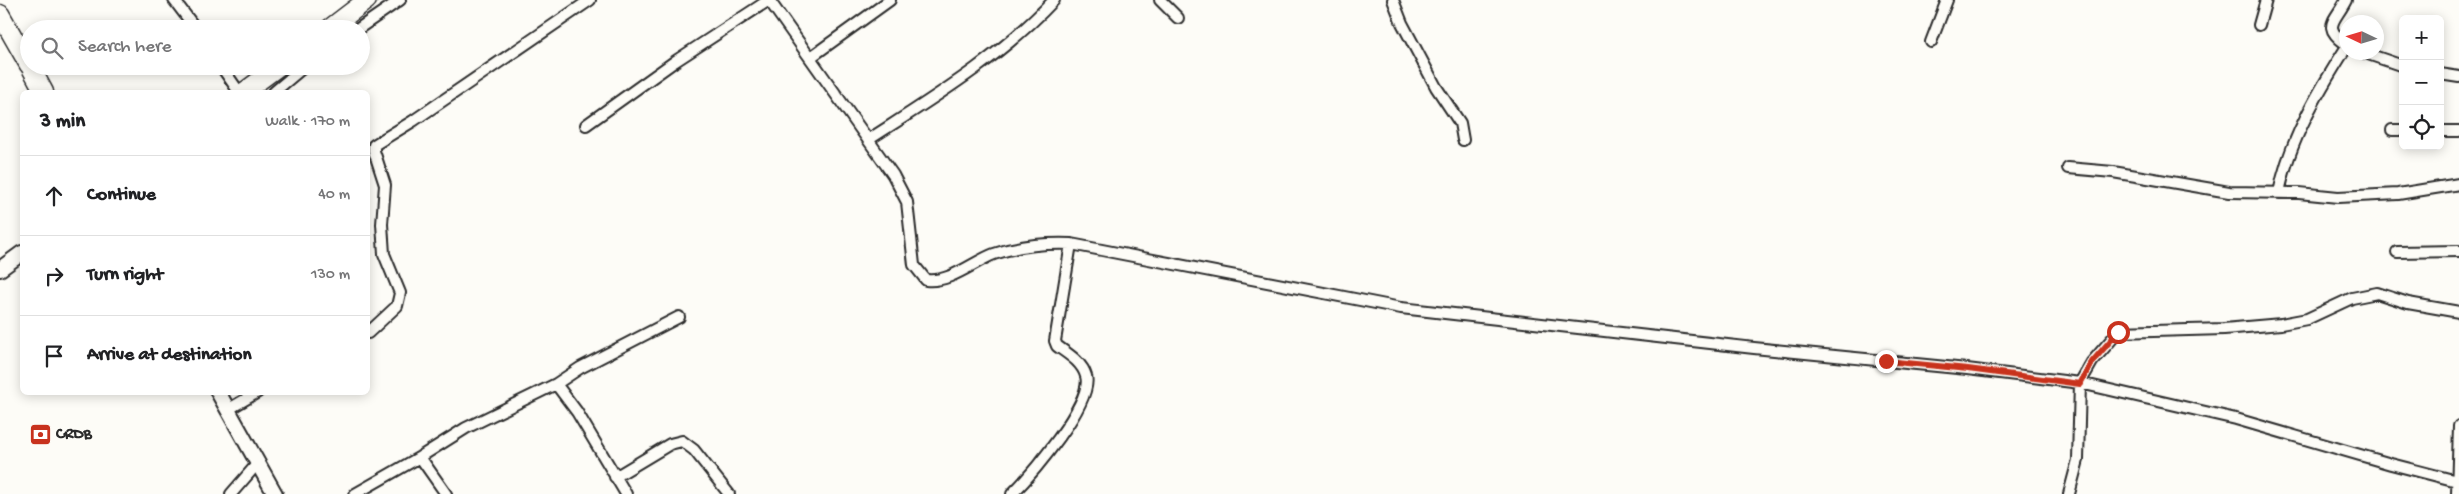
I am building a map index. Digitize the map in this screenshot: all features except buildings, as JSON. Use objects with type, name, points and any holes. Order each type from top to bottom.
[{"type":"highway","points":[[341,20],[367,0]]},
{"type":"highway","points":[[0,14],[20,49]]},
{"type":"highway","points":[[35,75],[43,90]]},
{"type":"highway","points":[[247,90],[267,75]]},
{"type":"street","points":[[174,0],[189,20]]},
{"type":"street","points":[[370,21],[400,0]]},
{"type":"street","points":[[370,332],[397,306],[400,293],[387,263],[381,240],[385,185],[374,145],[413,121],[590,0]]},
{"type":"street","points":[[586,125],[674,62],[769,0],[893,175],[907,202],[914,265],[926,280],[941,280],[1009,250],[1043,243],[1071,244],[1401,308],[2075,383],[2236,419],[2382,462],[2457,481]]},
{"type":"street","points":[[811,57],[890,0]]},
{"type":"street","points":[[868,140],[996,53],[1017,37],[1054,0]]},
{"type":"street","points":[[1160,0],[1178,18]]},
{"type":"street","points":[[1393,0],[1402,22],[1436,88],[1460,123],[1463,140]]},
{"type":"street","points":[[1931,42],[1947,0]]},
{"type":"street","points":[[2259,25],[2266,0]]},
{"type":"street","points":[[2339,39],[2331,29],[2332,22],[2346,0]]},
{"type":"street","points":[[2280,193],[2288,163],[2308,111],[2339,60]]},
{"type":"street","points":[[2384,60],[2399,65]]},
{"type":"street","points":[[227,75],[238,90]]},
{"type":"street","points":[[276,90],[294,75]]},
{"type":"street","points":[[2444,75],[2459,77]]},
{"type":"street","points":[[2392,130],[2399,130]]},
{"type":"street","points":[[2444,131],[2459,131]]},
{"type":"street","points":[[2068,168],[2113,172],[2212,190],[2338,198],[2398,194],[2459,184]]},
{"type":"street","points":[[1012,494],[1023,490],[1066,429],[1080,405],[1087,385],[1087,377],[1082,368],[1057,346],[1055,341],[1071,244]]},
{"type":"street","points":[[2396,252],[2459,251]]},
{"type":"street","points":[[0,269],[20,254]]},
{"type":"street","points":[[2069,494],[2078,460],[2075,383],[2118,332],[2224,330],[2281,324],[2307,319],[2352,298],[2377,293],[2408,303],[2459,312]]},
{"type":"street","points":[[355,494],[466,428],[556,384],[580,368],[678,317]]},
{"type":"street","points":[[556,384],[577,412],[626,494]]},
{"type":"street","points":[[220,395],[275,494]]},
{"type":"street","points":[[229,409],[253,395]]},
{"type":"street","points":[[2457,494],[2459,426]]},
{"type":"street","points":[[615,477],[670,444],[682,441],[694,450],[729,494]]},
{"type":"street","points":[[420,457],[446,494]]},
{"type":"street","points":[[232,494],[258,463]]},
{"type":"place","name":"CRDB","points":[[40,435]]},
{"type":"route","points":[[1886,361],[1968,369],[2080,384],[2092,362],[2118,332]]}]
